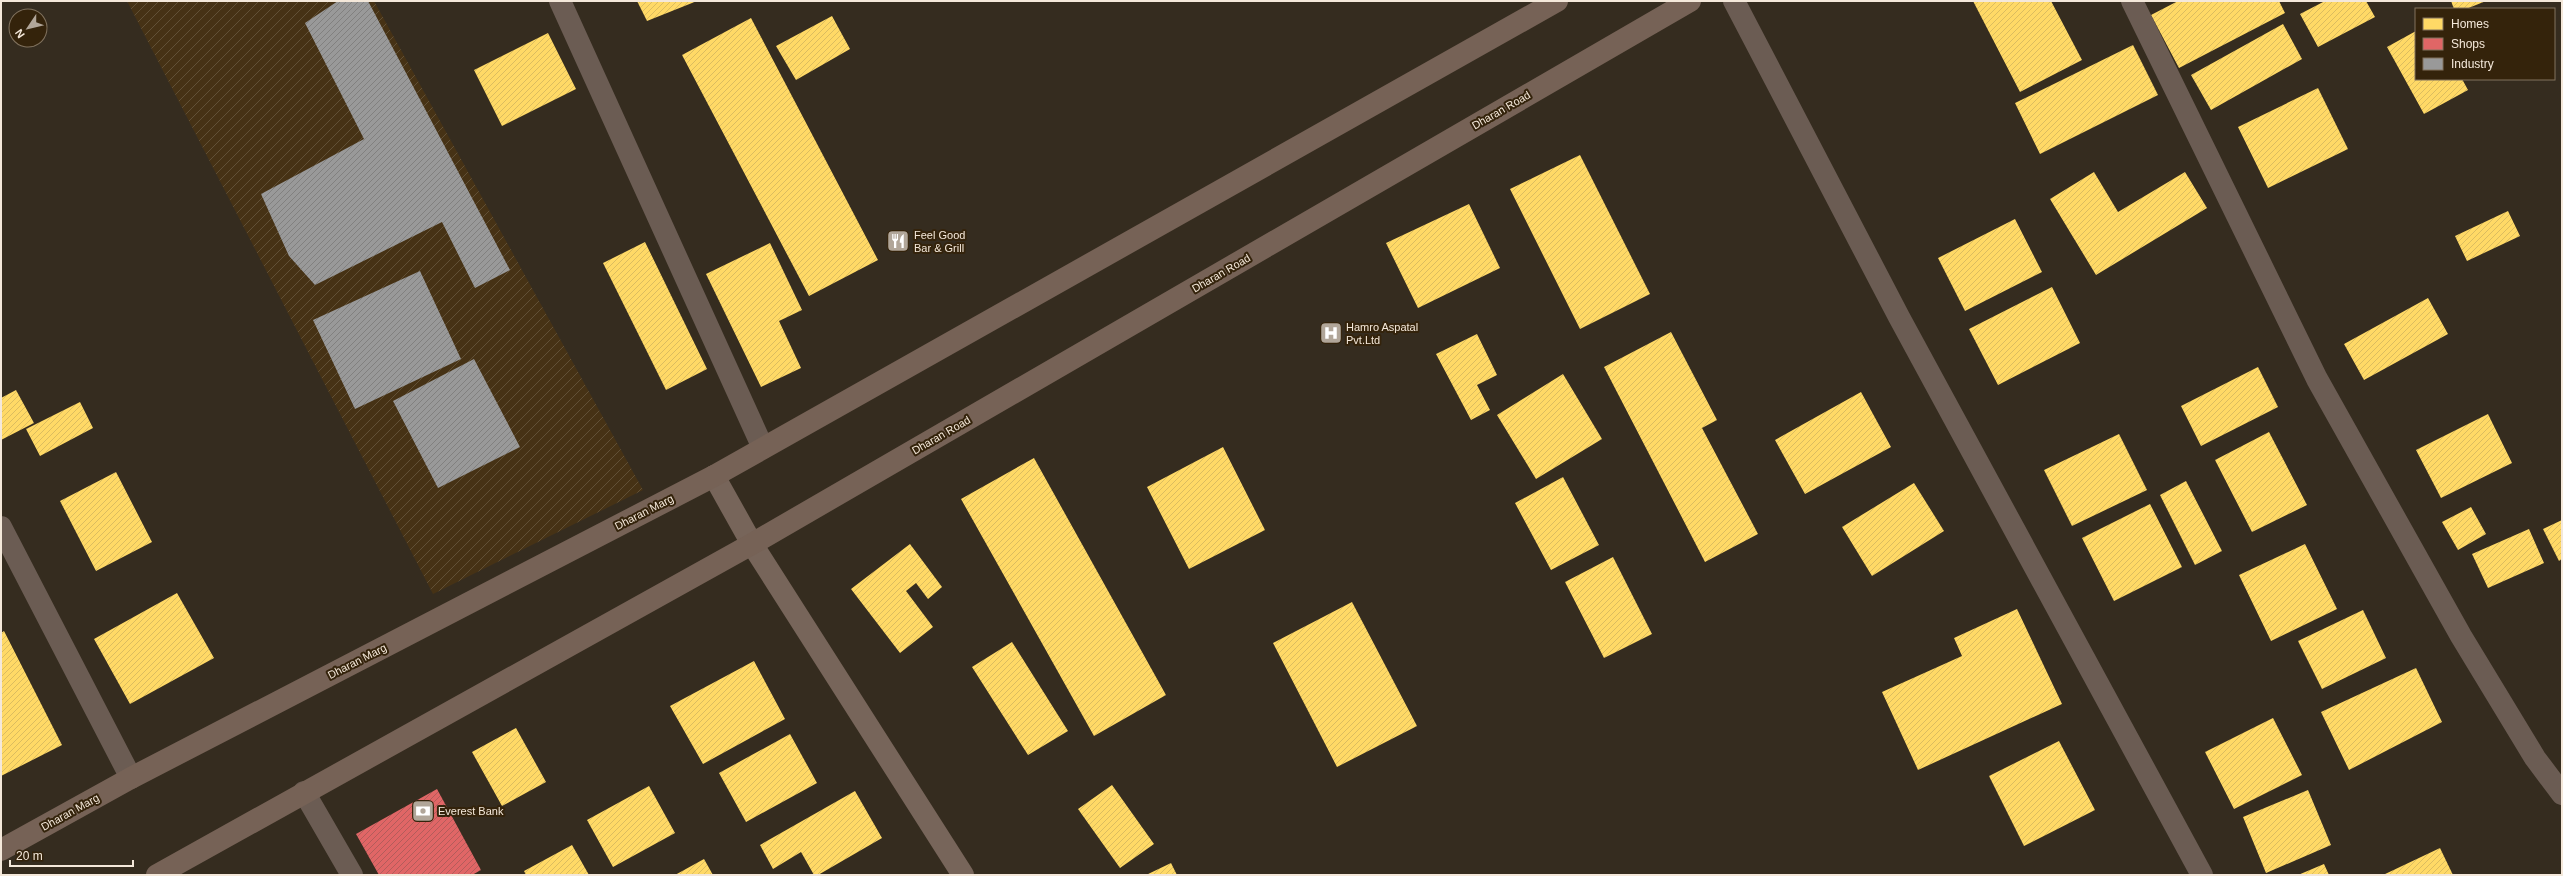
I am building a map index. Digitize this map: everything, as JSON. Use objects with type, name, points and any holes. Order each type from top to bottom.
[{"type":"main road","points":[[963,875],[752,544],[714,476],[1557,1]]},
{"type":"main road","name":"Dharan Road","points":[[752,544],[1690,1]]},
{"type":"main road","name":"Dharan Marg","points":[[1,850],[131,778],[714,476]]},
{"type":"main road","points":[[157,875],[752,544]]},
{"type":"street","points":[[560,1],[763,448]]},
{"type":"street","points":[[1734,1],[1899,317],[2202,875]]},
{"type":"street","points":[[2132,1],[2317,379],[2461,636],[2535,758],[2562,794]]},
{"type":"street","points":[[1,527],[131,778]]},
{"type":"street","points":[[304,792],[352,875]]},
{"type":"shaded area","points":[[127,1],[374,1],[643,490],[433,594]]},
{"type":"building: Homes","points":[[637,1],[697,1],[647,21]]},
{"type":"building: Homes","points":[[1973,1],[2051,1],[2082,60],[2020,92]]},
{"type":"building: Homes","points":[[2178,1],[2279,1],[2285,13],[2179,68],[2151,15]]},
{"type":"building: Homes","points":[[2325,1],[2366,1],[2375,17],[2318,47],[2300,14]]},
{"type":"building: Homes","points":[[2451,1],[2486,1],[2468,8],[2454,8]]},
{"type":"building: Homes","points":[[832,16],[850,49],[796,80],[776,46]]},
{"type":"building: Homes","points":[[751,18],[878,260],[809,296],[682,55]]},
{"type":"building: Homes","points":[[2283,24],[2302,59],[2211,110],[2191,75]]},
{"type":"building: Homes","points":[[2415,32],[2415,80],[2463,80],[2468,90],[2424,114],[2387,47]]},
{"type":"building: Homes","points":[[548,33],[576,89],[502,126],[474,70]]},
{"type":"building: Homes","points":[[2133,45],[2158,95],[2040,154],[2015,103]]},
{"type":"building: Homes","points":[[2318,88],[2348,149],[2268,188],[2238,127]]},
{"type":"building: Homes","points":[[1580,155],[1650,294],[1580,329],[1510,189]]},
{"type":"building: Homes","points":[[2094,172],[2118,212],[2185,172],[2207,208],[2096,275],[2050,199]]},
{"type":"building: Homes","points":[[1469,204],[1500,268],[1418,308],[1386,243]]},
{"type":"building: Homes","points":[[2508,211],[2520,236],[2467,261],[2455,236]]},
{"type":"building: Homes","points":[[2015,219],[2042,272],[1965,311],[1938,258]]},
{"type":"building: Homes","points":[[645,242],[707,369],[666,390],[603,263]]},
{"type":"building: Homes","points":[[770,243],[802,310],[779,321],[801,368],[761,387],[706,274]]},
{"type":"building: Homes","points":[[2052,287],[2080,343],[1998,385],[1969,329]]},
{"type":"building: Homes","points":[[2428,298],[2448,334],[2364,380],[2344,344]]},
{"type":"building: Homes","points":[[1671,332],[1717,420],[1702,428],[1758,534],[1705,562],[1604,367]]},
{"type":"building: Homes","points":[[1477,334],[1497,375],[1477,385],[1490,410],[1471,420],[1436,354]]},
{"type":"building: Homes","points":[[2258,367],[2278,407],[2201,446],[2181,406]]},
{"type":"building: Homes","points":[[1563,374],[1602,439],[1536,479],[1497,415]]},
{"type":"building: Homes","points":[[16,390],[34,423],[1,440],[1,398]]},
{"type":"building: Homes","points":[[1861,392],[1891,447],[1805,494],[1775,440]]},
{"type":"building: Homes","points":[[80,402],[93,428],[40,456],[26,429]]},
{"type":"building: Homes","points":[[2488,414],[2512,463],[2441,498],[2416,450]]},
{"type":"building: Homes","points":[[2269,432],[2307,505],[2252,532],[2215,460]]},
{"type":"building: Homes","points":[[2119,434],[2147,490],[2072,526],[2044,470]]},
{"type":"building: Homes","points":[[1223,447],[1265,530],[1189,569],[1147,487]]},
{"type":"building: Homes","points":[[1034,458],[1166,695],[1094,736],[961,499]]},
{"type":"building: Homes","points":[[116,472],[152,542],[96,571],[60,501]]},
{"type":"building: Homes","points":[[1563,477],[1599,545],[1551,570],[1515,503]]},
{"type":"building: Homes","points":[[2186,481],[2222,551],[2195,565],[2160,495]]},
{"type":"building: Homes","points":[[1914,483],[1944,531],[1872,576],[1842,527]]},
{"type":"building: Homes","points":[[2150,504],[2182,567],[2114,601],[2082,538]]},
{"type":"building: Homes","points":[[2471,507],[2486,534],[2458,550],[2442,522]]},
{"type":"building: Homes","points":[[2562,520],[2562,559],[2559,561],[2543,529]]},
{"type":"building: Homes","points":[[2529,529],[2544,563],[2488,588],[2472,554]]},
{"type":"building: Homes","points":[[910,544],[942,587],[928,599],[916,583],[906,591],[933,627],[900,653],[851,589]]},
{"type":"building: Homes","points":[[2305,544],[2337,609],[2271,641],[2239,575]]},
{"type":"building: Homes","points":[[1613,557],[1652,634],[1604,658],[1565,582]]},
{"type":"building: Homes","points":[[177,593],[214,658],[130,704],[94,639]]},
{"type":"building: Homes","points":[[1352,602],[1417,726],[1337,767],[1273,643]]},
{"type":"building: Homes","points":[[2017,609],[2062,704],[1918,770],[1882,692],[1962,656],[1954,638]]},
{"type":"building: Homes","points":[[2363,610],[2386,658],[2322,689],[2298,641]]},
{"type":"building: Homes","points":[[4,631],[62,745],[1,776],[1,633]]},
{"type":"building: Homes","points":[[1012,642],[1068,731],[1028,755],[972,667]]},
{"type":"building: Homes","points":[[754,661],[785,719],[703,764],[670,706]]},
{"type":"building: Homes","points":[[2416,668],[2442,722],[2349,770],[2321,712]]},
{"type":"building: Homes","points":[[2273,718],[2302,775],[2234,809],[2205,752]]},
{"type":"building: Homes","points":[[516,728],[546,782],[502,806],[472,752]]},
{"type":"building: Homes","points":[[790,734],[817,783],[746,822],[719,773]]},
{"type":"building: Homes","points":[[2059,741],[2095,810],[2024,846],[1989,776]]},
{"type":"building: Homes","points":[[1112,785],[1154,844],[1120,868],[1078,809]]},
{"type":"building: Homes","points":[[649,786],[675,833],[613,867],[587,820]]},
{"type":"building: Homes","points":[[2308,790],[2331,845],[2266,873],[2243,817]]},
{"type":"building: Homes","points":[[855,791],[882,838],[818,875],[814,875],[801,852],[773,869],[760,845]]},
{"type":"building: Homes","points":[[572,845],[589,875],[526,875],[524,871]]},
{"type":"building: Homes","points":[[2440,848],[2453,875],[2383,875]]},
{"type":"building: Homes","points":[[704,859],[713,875],[675,875]]},
{"type":"building: Homes","points":[[1171,863],[1177,875],[1146,875]]},
{"type":"building: Homes","points":[[2324,864],[2329,875],[2298,875]]},
{"type":"building: Shops","name":"Everest Bank","points":[[437,789],[481,870],[472,875],[379,875],[356,834]]},
{"type":"building: Industry","points":[[338,1],[368,1],[510,270],[475,288],[442,222],[315,285],[289,256],[261,194],[364,139],[305,23]]},
{"type":"building: Industry","points":[[420,271],[461,359],[355,409],[313,320]]},
{"type":"building: Industry","points":[[474,359],[520,447],[438,488],[393,401]]},
{"type":"place","name":"Feel Good Bar & Grill","points":[[898,241]]},
{"type":"place","name":"Hamro Aspatal Pvt.Ltd","points":[[1331,333]]},
{"type":"place","name":"Everest Bank","points":[[423,811]]}]
